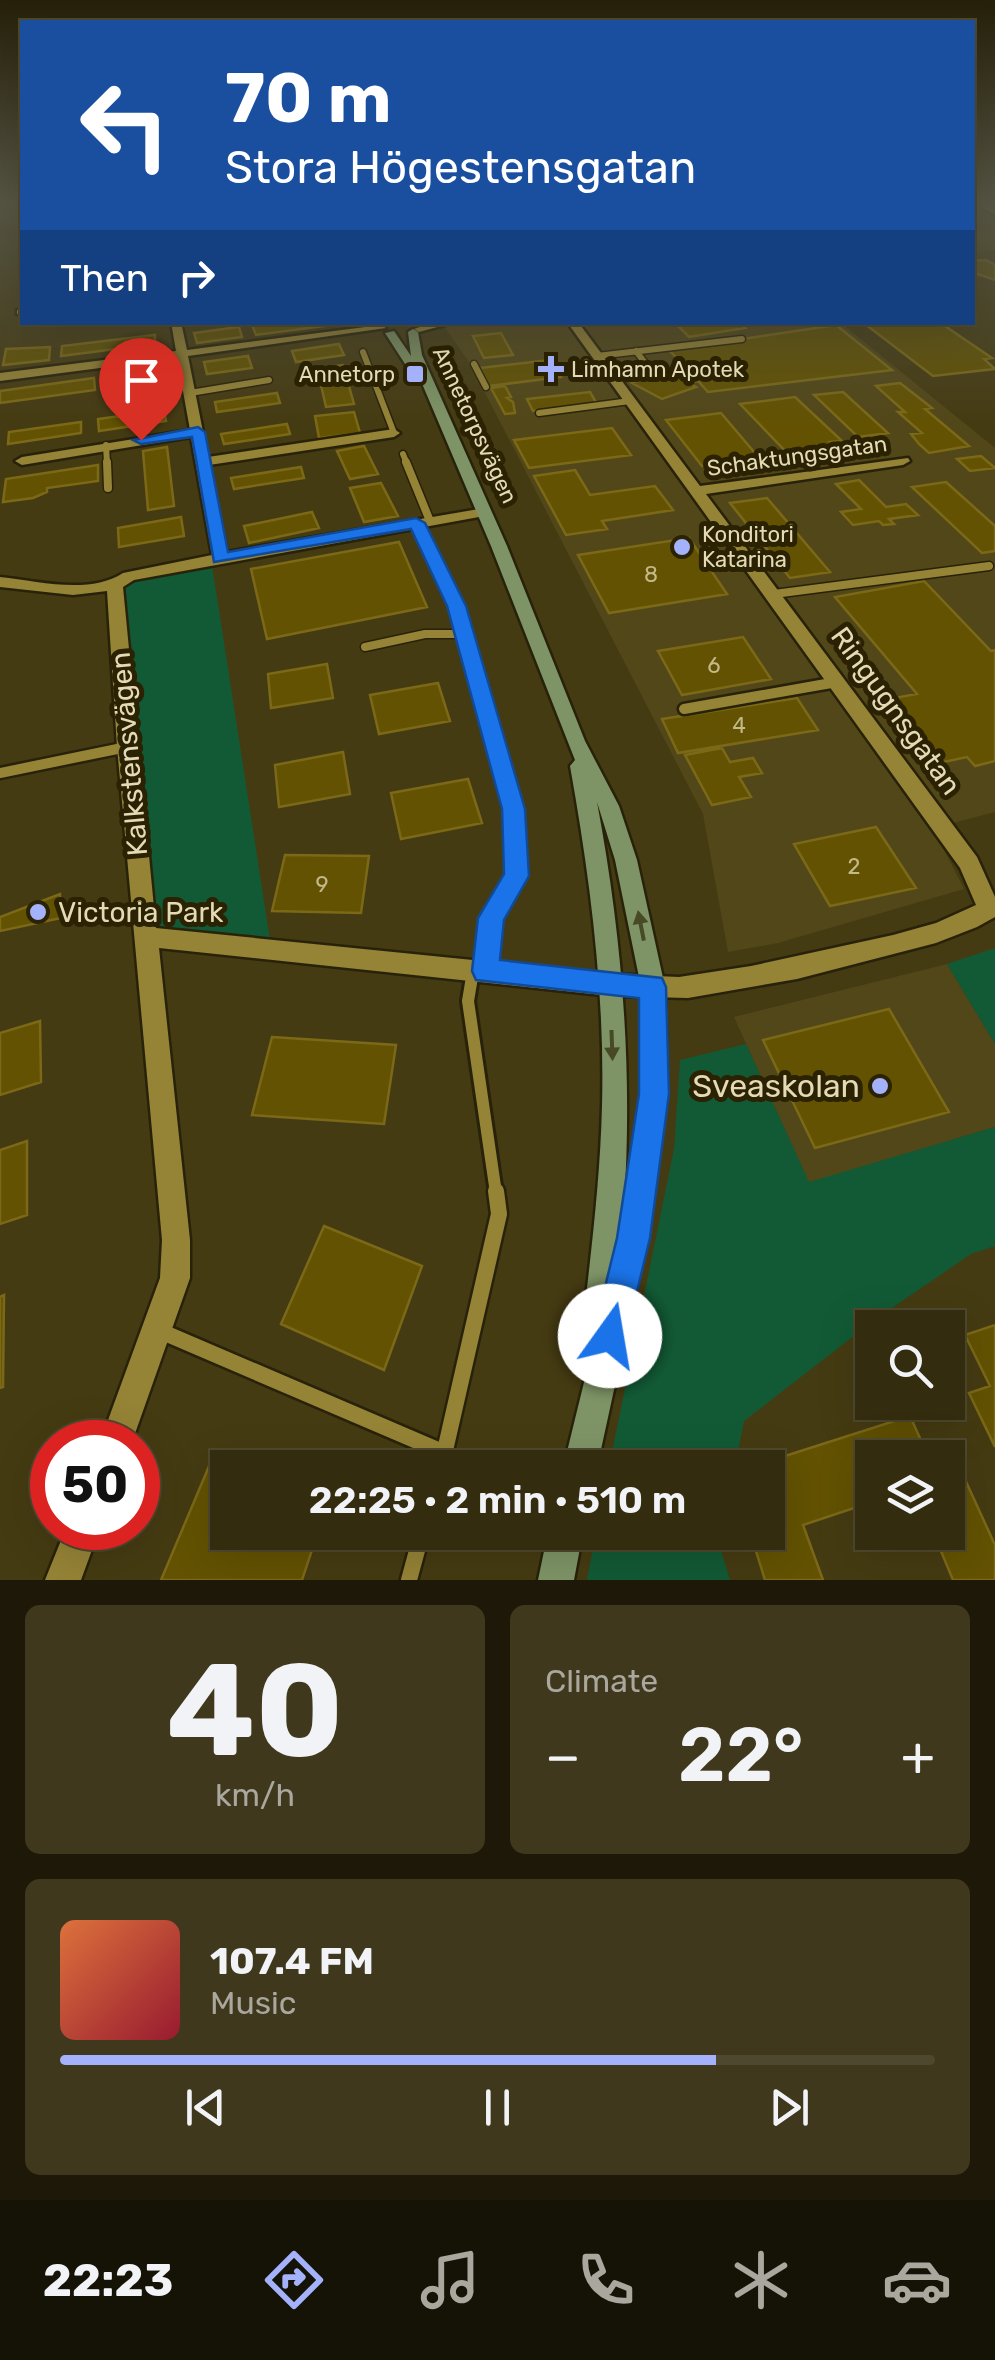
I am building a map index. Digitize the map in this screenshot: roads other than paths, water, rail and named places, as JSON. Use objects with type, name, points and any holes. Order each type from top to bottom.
[{"type":"main road","name":"Annetorpsvägen","points":[[384,328],[418,328],[416,355],[499,546],[575,741],[615,824],[653,987],[654,1094],[634,1238],[584,1450]]},
{"type":"main road","name":"Annetorpsvägen","points":[[384,328],[400,344],[479,513],[499,546]]},
{"type":"main road","name":"Annetorpsvägen","points":[[575,741],[598,859],[611,985],[615,1104],[609,1224],[584,1450]]},
{"type":"main road","points":[[556,1580],[562,1550]]},
{"type":"street","points":[[177,325],[220,558]]},
{"type":"street","name":"Ringugnsgatan","points":[[574,325],[970,863],[989,909],[978,919],[925,936],[735,982],[653,987]]},
{"type":"street","points":[[0,377],[384,328]]},
{"type":"street","points":[[22,460],[198,432]]},
{"type":"street","points":[[204,462],[394,433]]},
{"type":"street","name":"Schaktungsgatan","points":[[698,491],[903,461]]},
{"type":"street","points":[[0,582],[73,590],[115,585],[128,576],[479,513]]},
{"type":"street","name":"Kalkstensvägen","points":[[115,585],[127,747],[176,1240],[175,1278],[125,1420]]},
{"type":"street","points":[[148,937],[653,987]]},
{"type":"street","points":[[63,1580],[75,1550]]},
{"type":"lane","points":[[597,356],[742,339]]},
{"type":"lane","points":[[636,351],[648,366]]},
{"type":"lane","points":[[362,352],[394,433]]},
{"type":"lane","points":[[474,364],[486,387]]},
{"type":"lane","points":[[190,393],[269,380]]},
{"type":"lane","points":[[539,413],[630,400]]},
{"type":"lane","points":[[106,445],[108,488]]},
{"type":"lane","points":[[403,454],[423,522],[457,606],[514,809],[517,876],[491,918],[468,1001],[499,1214],[445,1450]]},
{"type":"lane","points":[[774,594],[990,566]]},
{"type":"lane","points":[[365,647],[425,634],[465,634]]},
{"type":"lane","points":[[684,709],[838,682]]},
{"type":"lane","points":[[0,773],[127,747]]},
{"type":"lane","points":[[159,1331],[421,1450]]},
{"type":"lane","points":[[409,1580],[417,1550]]},
{"type":"place","name":"Limhamn Apotek","points":[[551,369]]},
{"type":"place","name":"Annetorp","points":[[415,374]]},
{"type":"place","name":"Konditori Katarina","points":[[682,547]]},
{"type":"place","name":"Victoria Park","points":[[38,912]]},
{"type":"place","name":"Sveaskolan","points":[[880,1086]]}]
